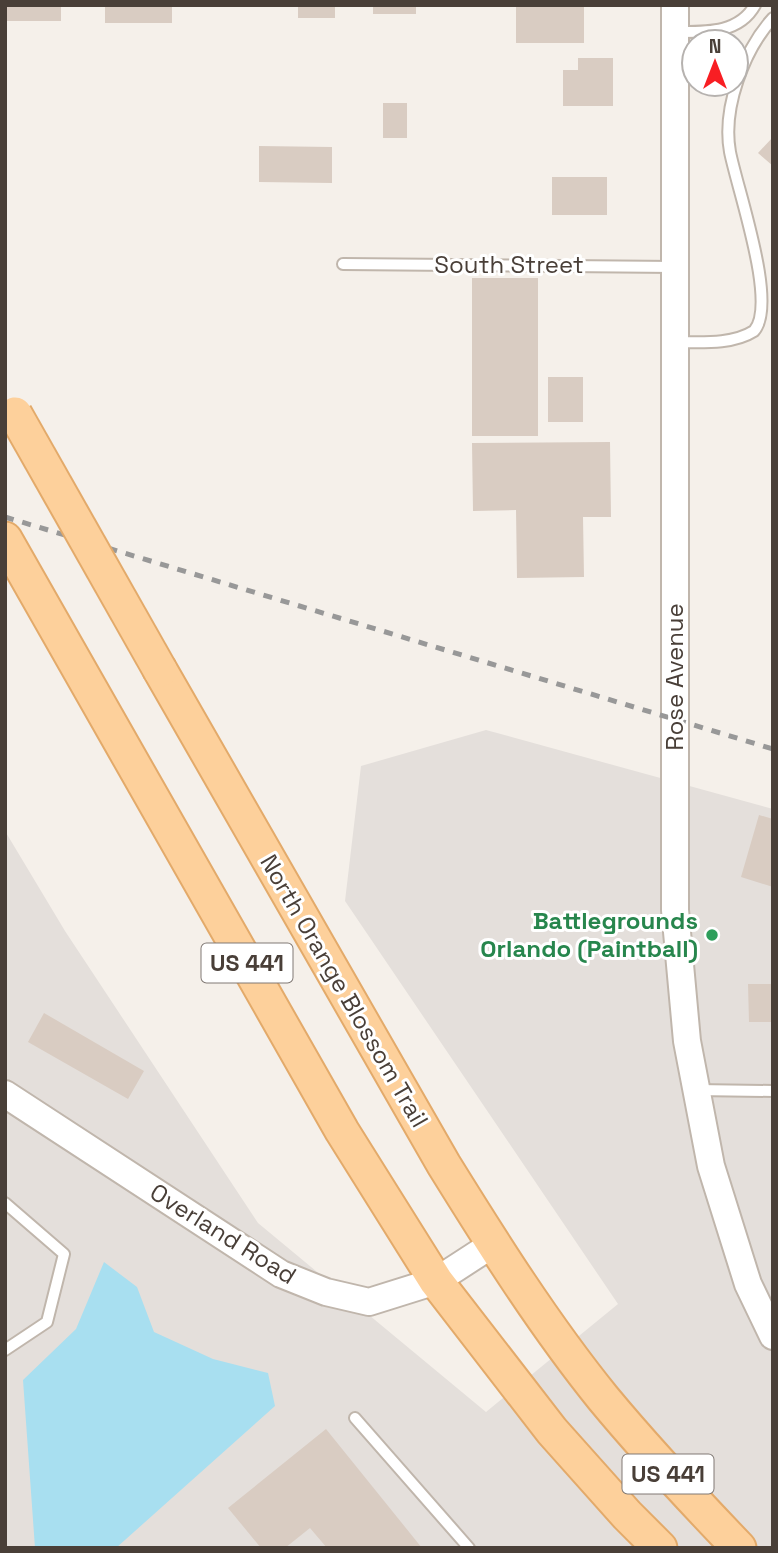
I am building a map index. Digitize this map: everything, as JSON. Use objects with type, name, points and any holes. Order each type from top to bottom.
[{"type":"main road","name":"North Orange Blossom Trail","points":[[10,405],[443,1165],[493,1244],[602,1396],[670,1476],[739,1548]]},
{"type":"main road","name":"US 441","points":[[5,539],[342,1131],[436,1282],[552,1431],[660,1548]]},
{"type":"street","name":"Rose Avenue","points":[[675,5],[675,910],[687,1041],[711,1166],[748,1284],[766,1306],[773,1336]]},
{"type":"street","name":"Overland Road","points":[[5,1094],[281,1274],[326,1292],[369,1302],[436,1282],[493,1244]]},
{"type":"lane","points":[[675,33],[705,33],[727,28],[746,20],[755,5]]},
{"type":"lane","points":[[675,342],[729,340],[754,331],[771,309],[772,289],[766,259],[730,152],[729,127],[738,78],[761,31],[773,19]]},
{"type":"lane","points":[[746,20],[761,31]]},
{"type":"lane","name":"South Street","points":[[343,264],[675,267]]},
{"type":"lane","points":[[696,1090],[773,1091]]},
{"type":"lane","points":[[5,1203],[64,1254],[47,1322],[5,1350]]},
{"type":"lane","points":[[355,1418],[469,1548]]},
{"type":"shaded area","points":[[486,730],[773,809],[773,1548],[5,1548],[5,831],[65,931],[258,1223],[486,1412],[618,1304],[345,901],[361,766]]},
{"type":"water","points":[[104,1262],[137,1287],[154,1332],[213,1359],[268,1373],[275,1406],[116,1548],[35,1548],[23,1380],[76,1329]]},
{"type":"building","points":[[5,5],[61,5],[61,21],[5,21]]},
{"type":"building","points":[[105,5],[172,5],[172,23],[105,23]]},
{"type":"building","points":[[298,5],[335,5],[335,18],[298,18]]},
{"type":"building","points":[[373,5],[416,5],[416,14],[373,14]]},
{"type":"building","points":[[516,5],[584,5],[584,43],[516,43]]},
{"type":"building","points":[[578,58],[613,58],[613,106],[563,106],[563,70],[578,70]]},
{"type":"building","points":[[383,103],[407,103],[407,138],[383,138]]},
{"type":"building","points":[[773,137],[773,166],[758,153]]},
{"type":"building","points":[[259,146],[332,147],[332,183],[259,182]]},
{"type":"building","points":[[552,177],[607,177],[607,215],[552,215]]},
{"type":"building","points":[[472,278],[538,278],[538,436],[472,436]]},
{"type":"building","points":[[548,377],[583,377],[583,422],[548,422]]},
{"type":"building","points":[[610,442],[611,517],[583,517],[584,577],[517,578],[516,510],[473,511],[472,443]]},
{"type":"building","points":[[759,815],[773,819],[773,887],[741,877]]},
{"type":"building","points":[[748,984],[773,984],[773,1022],[749,1022]]},
{"type":"building","points":[[44,1013],[144,1071],[128,1099],[28,1042]]},
{"type":"building","points":[[326,1429],[422,1548],[327,1548],[310,1528],[285,1548],[261,1548],[228,1508]]},
{"type":"railway","points":[[5,517],[773,749]]},
{"type":"place","name":"Battlegrounds Orlando (Paintball)","points":[[712,935]]}]
